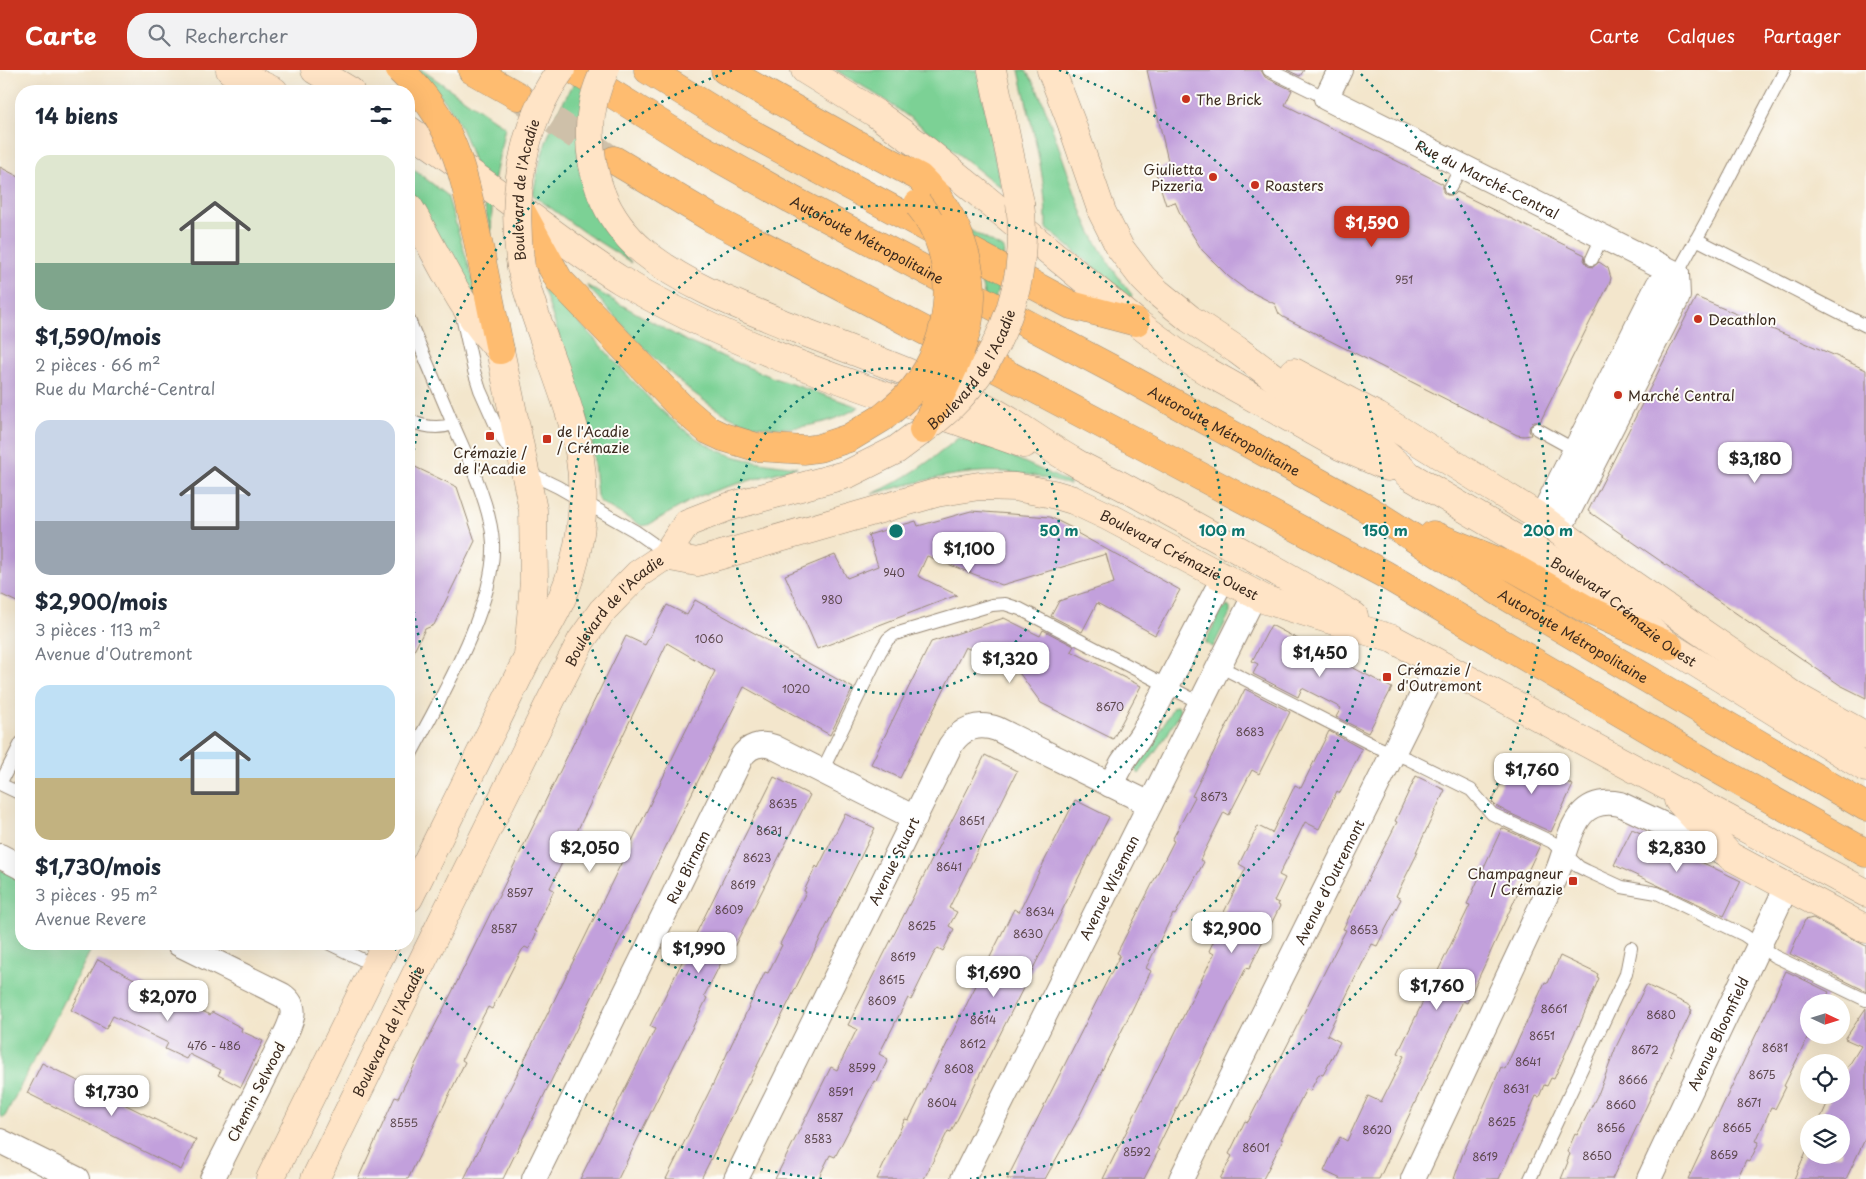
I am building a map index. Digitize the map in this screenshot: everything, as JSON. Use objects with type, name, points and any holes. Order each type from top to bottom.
[{"type":"highway","points":[[400,70],[413,85]]},
{"type":"highway","points":[[472,70],[518,96],[481,70]]},
{"type":"highway","name":"Autoroute Métropolitaine","points":[[574,70],[661,125],[775,191],[1116,371],[1366,508],[1501,594],[1866,807]]},
{"type":"highway","points":[[648,70],[747,131],[1071,305],[1136,322]]},
{"type":"highway","points":[[725,70],[919,177],[938,196],[953,222],[965,250],[968,263],[971,291],[970,319],[955,367],[923,430]]},
{"type":"highway","points":[[415,87],[434,108],[452,142],[465,179],[500,350]]},
{"type":"highway","points":[[520,209],[559,280],[680,406],[708,430],[723,437],[756,447],[805,450],[819,448],[849,438],[882,418],[905,399],[924,375],[937,348],[945,317],[948,289],[943,254],[933,224],[906,190],[851,141]]},
{"type":"highway","points":[[614,160],[711,218],[1384,574],[1866,853]]},
{"type":"highway","points":[[1366,508],[1514,568],[1586,609],[1669,646]]},
{"type":"main road","points":[[230,70],[261,85]]},
{"type":"main road","points":[[315,70],[340,85]]},
{"type":"main road","name":"Boulevard de l'Acadie","points":[[415,886],[528,657],[550,621],[564,593],[579,541],[583,501],[582,475],[574,428],[530,298],[521,267],[517,242],[521,170],[527,145],[543,101],[561,70]]},
{"type":"main road","points":[[605,70],[595,94],[589,130],[592,166],[601,193],[612,214],[632,241],[644,252],[673,272],[725,299],[889,365],[990,409],[1074,462],[1281,573],[1393,639]]},
{"type":"main road","points":[[805,70],[875,113],[927,151],[1136,322],[1177,353],[1342,447],[1410,476]]},
{"type":"main road","name":"Boulevard de l'Acadie","points":[[315,1179],[581,641],[602,611],[638,574],[665,556],[687,523],[728,507],[848,474],[896,450],[945,413],[964,395],[979,374],[999,338],[1011,304],[1019,269],[1022,233],[1020,203],[992,70]]},
{"type":"main road","name":"Boulevard Crémazie Ouest","points":[[1051,70],[1096,197],[1120,248],[1143,278],[1157,292],[1190,319],[1237,350],[1292,391],[1355,427],[1410,476],[1600,589],[1669,646],[1866,768]]},
{"type":"main road","points":[[415,134],[572,248],[621,280],[728,336],[861,388],[1074,462]]},
{"type":"main road","points":[[415,218],[456,290],[484,334],[500,350],[534,510],[534,581],[528,657]]},
{"type":"main road","name":"Boulevard Crémazie Ouest","points":[[1237,350],[1302,375],[1377,416],[1550,524],[1623,578],[1791,694],[1866,736]]},
{"type":"main road","name":"Boulevard Crémazie Ouest","points":[[665,556],[697,562],[936,493],[980,486],[1015,487],[1054,494],[1082,504],[1266,600],[1393,639],[1866,893]]},
{"type":"main road","name":"Boulevard Crémazie Ouest","points":[[1665,786],[1730,856],[1866,929]]},
{"type":"main road","points":[[270,1179],[381,955]]},
{"type":"street","points":[[1326,98],[1340,70]]},
{"type":"street","name":"Rue du Marché-Central","points":[[1326,98],[1677,274]]},
{"type":"street","points":[[1677,274],[1678,296],[1676,301],[1550,524],[1575,450],[1658,285],[1677,274]]},
{"type":"street","points":[[1110,785],[1122,763],[1142,734],[1224,578]]},
{"type":"street","name":"Avenue Wiseman","points":[[963,1179],[1255,594]]},
{"type":"street","name":"Avenue d'Outremont","points":[[1181,1179],[1438,663]]},
{"type":"street","name":"Avenue Stuart","points":[[736,1179],[955,739],[965,730],[978,726],[985,725],[997,729],[1150,804]]},
{"type":"street","name":"Rue Birnam","points":[[534,1179],[744,753],[758,745],[769,745],[915,818]]},
{"type":"street","name":"Boulevard Crémazie Ouest","points":[[1563,854],[1577,819],[1588,808],[1602,802],[1620,804],[1730,856]]},
{"type":"street","points":[[1413,1179],[1558,870],[1563,854]]},
{"type":"street","points":[[0,856],[15,863]]},
{"type":"street","name":"Avenue Bloomfield","points":[[1649,1179],[1786,886]]},
{"type":"street","name":"Chemin Selwood","points":[[191,950],[282,994],[292,1003],[292,1014],[286,1033],[212,1179]]},
{"type":"street","points":[[0,1141],[77,1179]]},
{"type":"lane","points":[[1269,70],[1326,98]]},
{"type":"lane","points":[[1677,274],[1785,70]]},
{"type":"lane","points":[[1450,188],[1462,166]]},
{"type":"lane","points":[[1592,259],[1602,237]]},
{"type":"lane","points":[[1696,239],[1866,326]]},
{"type":"lane","points":[[456,290],[480,390],[501,437],[525,471],[635,531],[652,543],[665,556]]},
{"type":"lane","points":[[415,334],[473,471],[489,516],[493,542],[492,562],[482,604],[465,646],[415,746]]},
{"type":"lane","points":[[415,422],[438,428],[453,424]]},
{"type":"lane","points":[[1536,429],[1575,450]]},
{"type":"lane","points":[[822,771],[880,652],[888,640],[902,632],[992,605],[1005,604],[1020,609],[1200,703]]},
{"type":"lane","points":[[1219,666],[1375,746],[1471,790],[1492,814],[1552,842],[1563,854],[1587,872],[1622,887],[1657,893],[1744,935],[1774,956],[1866,1000]]},
{"type":"lane","points":[[15,754],[0,784],[15,791]]},
{"type":"lane","points":[[1530,1179],[1626,974],[1631,948]]},
{"type":"lane","points":[[358,950],[381,955]]},
{"type":"green space","points":[[418,70],[422,70],[505,127],[493,186],[491,235],[473,158],[461,129],[446,103]]},
{"type":"green space","points":[[583,70],[591,70],[578,151],[579,170],[588,200],[595,214],[612,240],[632,263],[585,233],[533,195],[550,130],[564,100]]},
{"type":"green space","points":[[835,70],[977,70],[1001,188],[899,110]]},
{"type":"green space","points":[[1019,70],[1025,70],[1037,89],[1090,231],[1132,295],[1131,298],[1046,228],[1046,208],[1041,168]]},
{"type":"green space","points":[[415,171],[447,195],[483,312],[415,198]]},
{"type":"green space","points":[[968,229],[1004,249],[998,290],[989,314]]},
{"type":"green space","points":[[542,285],[557,298],[657,406],[698,439],[730,455],[797,467],[697,497],[648,525],[642,526],[600,502],[597,496],[592,442],[585,413]]},
{"type":"green space","points":[[586,285],[688,342],[774,378],[859,407],[833,419],[789,428],[774,428],[746,423],[725,414],[681,383],[639,343]]},
{"type":"green space","points":[[958,438],[997,450],[1070,483],[1070,485],[1024,474],[980,472],[943,477],[872,494],[895,483],[917,469]]},
{"type":"green space","points":[[1228,606],[1230,613],[1213,647],[1205,643],[1222,609]]},
{"type":"green space","points":[[1173,707],[1179,707],[1180,712],[1167,735],[1139,774],[1134,769],[1155,740]]},
{"type":"green space","points":[[0,869],[15,876],[15,950],[91,950],[4,1118],[0,1116]]},
{"type":"building","points":[[1147,70],[1261,70],[1265,77],[1292,90],[1285,105],[1443,184],[1443,192],[1447,195],[1454,195],[1457,192],[1585,255],[1584,260],[1588,266],[1593,267],[1599,262],[1608,268],[1611,278],[1610,282],[1540,422],[1533,422],[1530,426],[1531,435],[1517,435],[1283,317],[1279,314],[1275,304],[1245,289],[1229,277],[1202,250],[1182,218],[1175,202],[1166,205],[1155,170],[1169,165]]},
{"type":"building","points":[[1287,70],[1304,70],[1300,76]]},
{"type":"building","points":[[0,167],[15,175],[15,601],[0,594]]},
{"type":"building","points":[[1696,297],[1866,370],[1866,698],[1840,685],[1588,511]]},
{"type":"building","points":[[415,467],[457,487],[475,541],[434,625],[425,629],[415,649]]},
{"type":"building","points":[[971,511],[1050,517],[1078,531],[1077,533],[1180,590],[1155,635],[1097,603],[1082,632],[1051,616],[1059,601],[1114,583],[1106,554],[1002,585],[927,556],[918,576],[957,595],[817,649],[785,575],[835,555],[847,578],[878,566],[868,535],[916,521],[918,526]]},
{"type":"building","points":[[695,600],[853,688],[830,735],[744,687],[503,1179],[464,1179],[546,1017],[715,671],[667,643],[550,888],[554,890],[529,949],[525,947],[522,950],[492,1009],[488,1007],[479,1024],[462,1060],[465,1062],[408,1179],[358,1179],[395,1097],[398,1098],[452,992],[626,636],[645,645],[667,605],[687,615]]},
{"type":"building","points":[[1004,618],[1040,636],[1043,630],[1074,646],[1071,651],[1141,686],[1113,739],[1041,703],[1020,674],[965,647],[900,778],[871,764],[931,642]]},
{"type":"building","points":[[1271,625],[1392,688],[1368,733],[1336,717],[1341,708],[1302,688],[1298,697],[1253,674],[1258,664],[1252,661]]},
{"type":"building","points":[[1245,689],[1290,712],[1259,774],[1252,770],[1229,815],[1224,812],[1200,860],[1204,862],[1175,915],[1173,914],[1146,968],[1151,971],[1075,1125],[1045,1179],[1007,1179],[1120,955],[1117,953],[1174,841],[1172,840],[1195,797],[1192,796]]},
{"type":"building","points":[[1329,731],[1362,749],[1340,793],[1337,791],[1319,829],[1305,822],[1279,875],[1285,878],[1274,901],[1279,903],[1278,905],[1280,906],[1249,969],[1246,968],[1223,1014],[1144,1179],[1103,1179],[1214,954],[1209,951],[1214,940],[1211,938],[1246,868],[1239,864],[1258,826],[1272,833],[1295,785],[1301,788]]},
{"type":"building","points":[[985,755],[1017,771],[949,908],[957,912],[949,926],[954,929],[943,951],[938,948],[933,955],[911,1000],[908,998],[879,1054],[888,1059],[877,1082],[874,1081],[835,1157],[830,1155],[818,1179],[775,1179],[831,1067],[837,1070],[857,1029],[848,1025]]},
{"type":"building","points":[[1514,757],[1573,785],[1551,832],[1509,813],[1492,802]]},
{"type":"building","points":[[1416,776],[1445,790],[1416,852],[1418,852],[1396,896],[1401,899],[1377,946],[1372,944],[1327,1035],[1340,1042],[1323,1075],[1319,1074],[1310,1091],[1306,1089],[1263,1179],[1220,1179],[1232,1156],[1229,1154],[1245,1121],[1248,1122],[1346,930],[1343,929],[1397,822],[1395,821]]},
{"type":"building","points":[[774,777],[810,795],[730,955],[726,953],[704,996],[707,998],[618,1179],[580,1179],[655,1029],[650,1026]]},
{"type":"building","points":[[1075,800],[1109,817],[951,1132],[948,1131],[924,1179],[877,1179],[905,1119],[909,1120],[1014,909],[1019,912]]},
{"type":"building","points":[[845,814],[875,828],[701,1179],[666,1179],[765,972],[768,973],[782,945],[780,944],[806,892],[804,891],[816,866],[818,868]]},
{"type":"building","points":[[1502,828],[1540,845],[1467,1003],[1463,1001],[1379,1179],[1341,1179],[1324,1171],[1340,1137],[1347,1141],[1368,1096],[1381,1102],[1404,1056],[1398,1053],[1470,905],[1467,904]]},
{"type":"building","points":[[1632,829],[1741,881],[1724,916],[1614,865]]},
{"type":"building","points":[[1813,918],[1866,946],[1866,991],[1790,954],[1805,920]]},
{"type":"building","points":[[1560,956],[1598,974],[1597,977],[1599,978],[1554,1079],[1551,1078],[1547,1086],[1544,1085],[1539,1097],[1536,1096],[1499,1179],[1454,1179],[1462,1156],[1501,1067],[1505,1069],[1545,982],[1548,983]]},
{"type":"building","points":[[98,960],[161,993],[162,990],[210,1015],[212,1012],[242,1028],[241,1031],[263,1041],[241,1087],[218,1075],[221,1070],[189,1054],[186,1059],[165,1049],[168,1043],[113,1016],[106,1029],[71,1010]]},
{"type":"building","points":[[1786,971],[1829,992],[1828,994],[1800,994],[1800,1044],[1805,1044],[1775,1109],[1771,1108],[1756,1141],[1759,1142],[1750,1161],[1746,1160],[1737,1179],[1688,1179]]},
{"type":"building","points":[[1646,985],[1691,1006],[1690,1009],[1692,1010],[1612,1179],[1561,1179],[1570,1154],[1567,1152],[1599,1092],[1616,1047]]},
{"type":"building","points":[[1866,1008],[1866,1137],[1846,1179],[1794,1179],[1801,1164],[1850,1164],[1850,1114],[1823,1114],[1827,1104],[1850,1104],[1850,1064],[1861,1046],[1850,1041],[1850,1032]]},
{"type":"building","points":[[42,1063],[196,1140],[181,1170],[27,1093]]},
{"type":"tunnel","points":[[519,97],[608,157]]},
{"type":"place","name":"The Brick","points":[[1186,99]]},
{"type":"place","name":"Giulietta Pizzeria","points":[[1213,177]]},
{"type":"place","name":"Roasters","points":[[1255,185]]},
{"type":"place","name":"Decathlon","points":[[1698,319]]},
{"type":"place","name":"Marché Central","points":[[1618,395]]},
{"type":"place","name":"Crémazie / de l'Acadie","points":[[490,436]]},
{"type":"place","name":"de l'Acadie / Crémazie","points":[[547,439]]},
{"type":"place","name":"Crémazie / d'Outremont","points":[[1387,677]]},
{"type":"place","name":"Champagneur / Crémazie","points":[[1573,881]]}]
